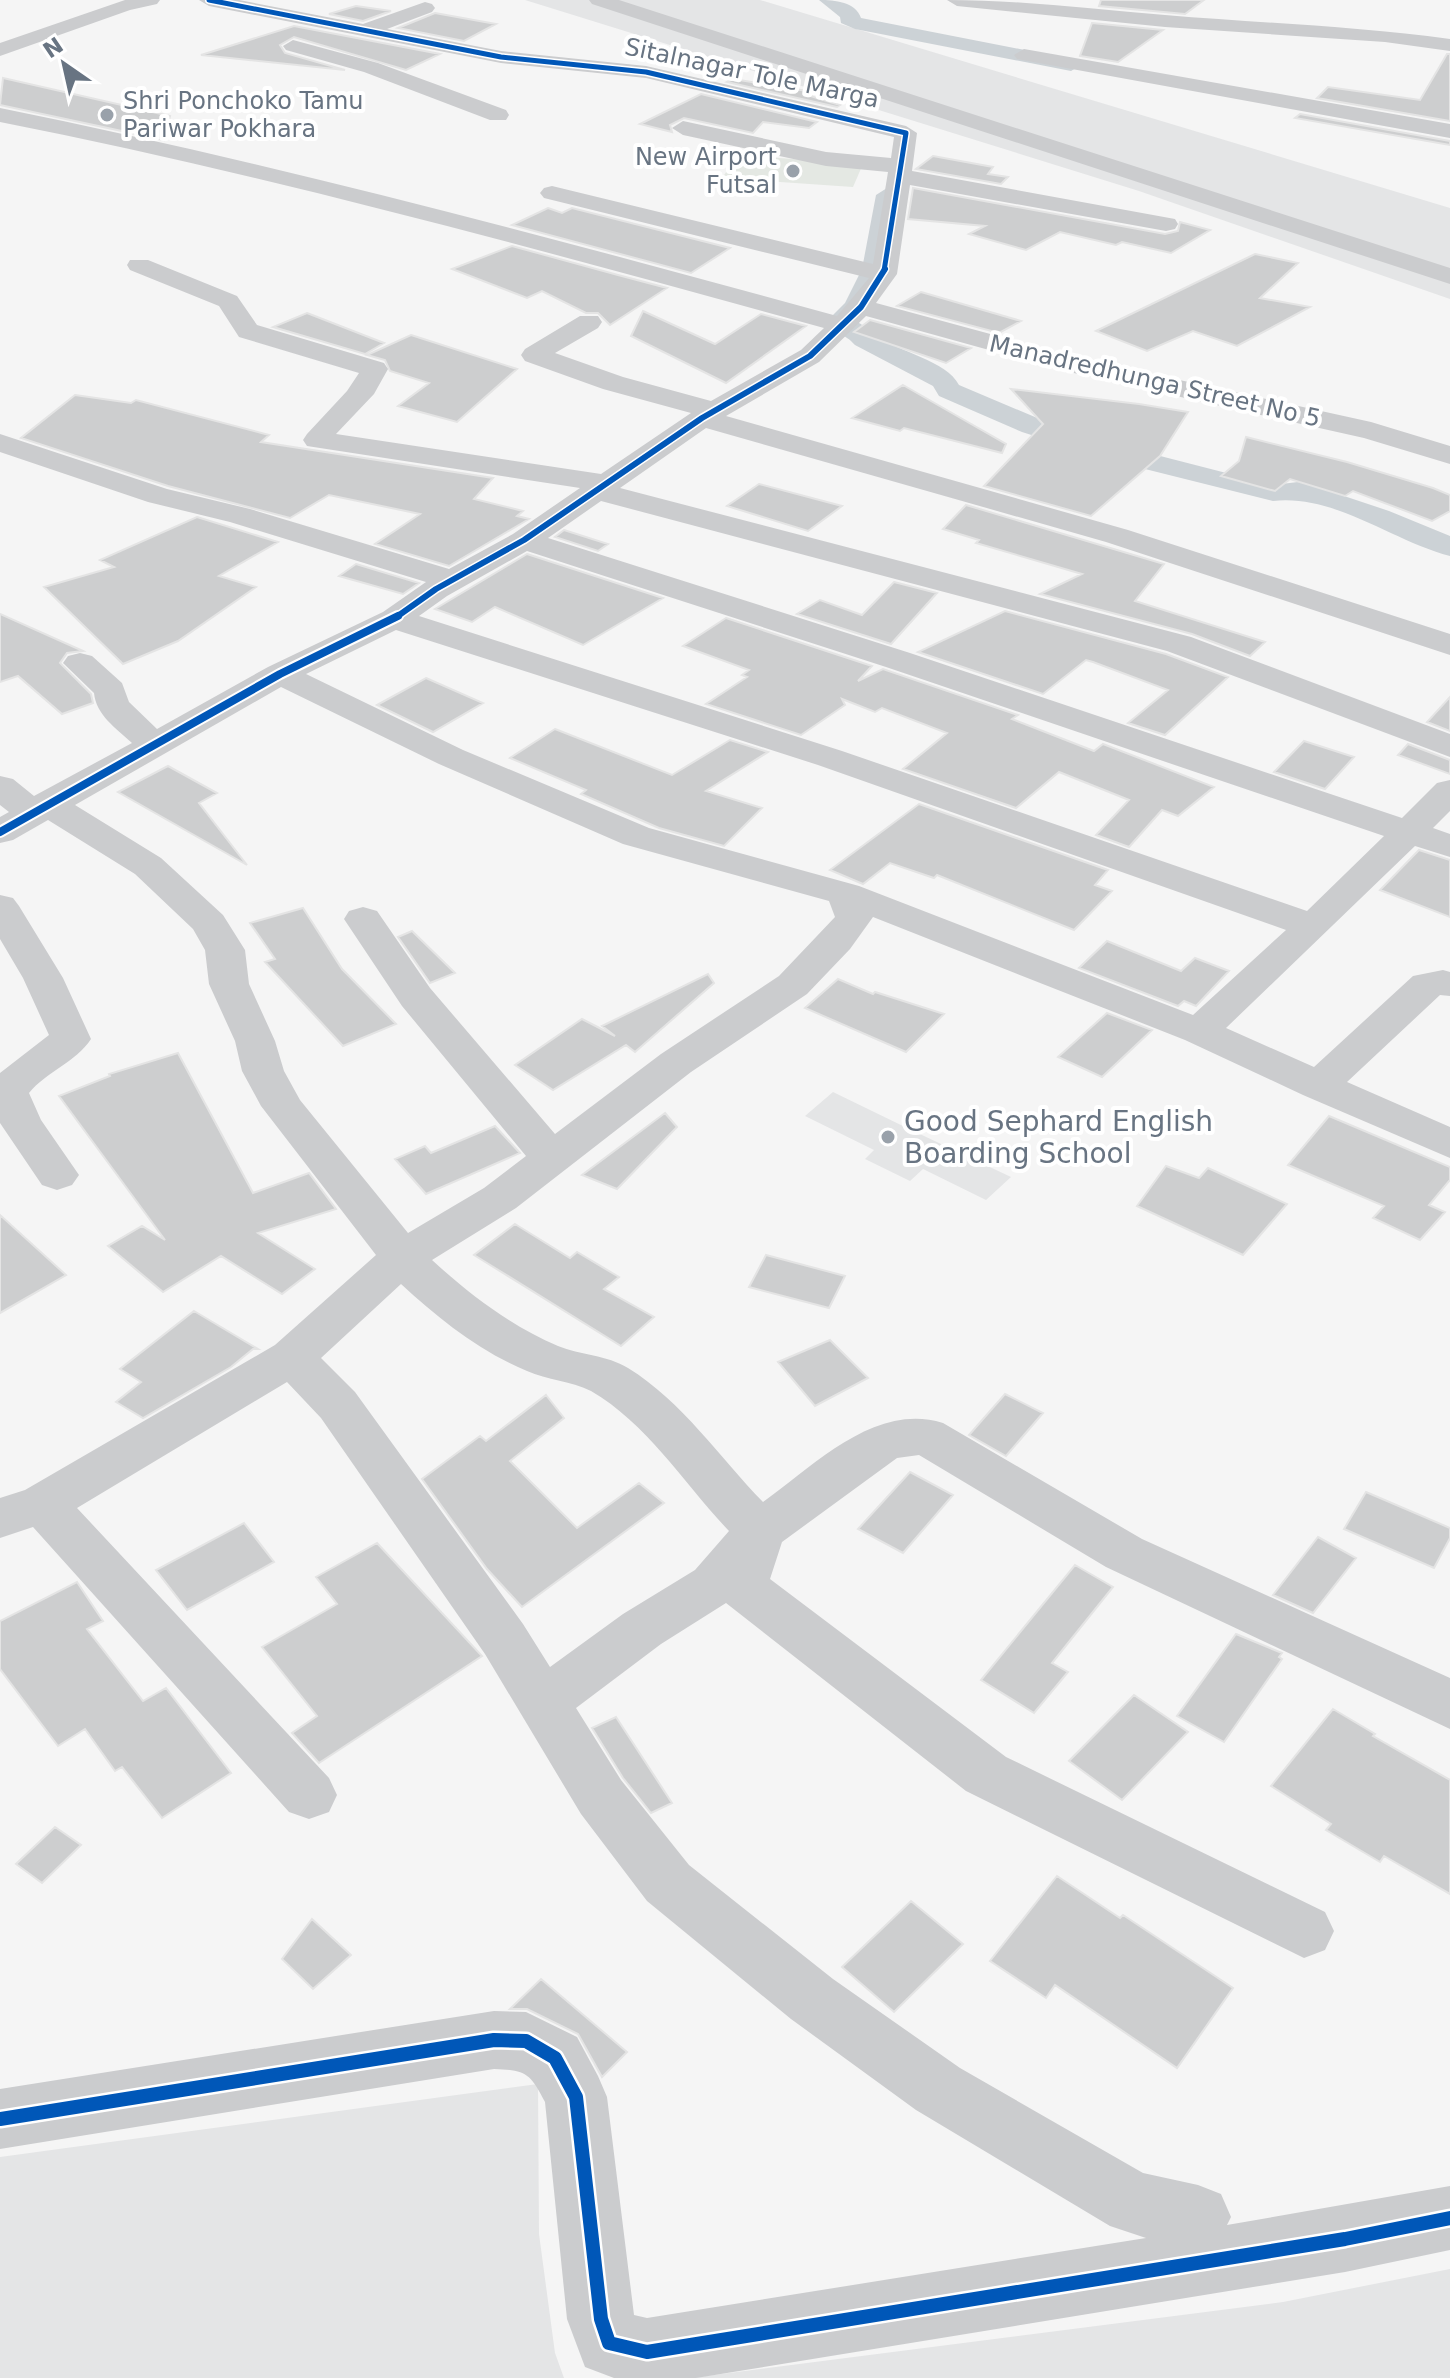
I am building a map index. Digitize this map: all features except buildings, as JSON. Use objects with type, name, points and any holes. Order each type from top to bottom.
[{"type":"street","points":[[0,50],[150,0]]},
{"type":"street","name":"Sitalnagar Tole Marga","points":[[209,0],[548,64],[654,66],[906,133],[900,171]]},
{"type":"street","points":[[313,0],[288,14],[263,34],[350,59],[368,69],[405,78],[498,115]]},
{"type":"street","points":[[599,0],[1450,276]]},
{"type":"street","points":[[643,0],[1450,258]]},
{"type":"street","points":[[957,0],[1165,21],[1385,36],[1450,45]]},
{"type":"street","points":[[365,30],[425,8]]},
{"type":"street","points":[[458,48],[483,33]]},
{"type":"street","points":[[1024,55],[1450,131]]},
{"type":"street","name":"Manadredhunga Street No 5","points":[[0,115],[170,149],[587,255],[1371,431],[1450,455]]},
{"type":"street","points":[[683,128],[826,159],[1166,224]]},
{"type":"street","points":[[0,832],[280,674],[394,619],[453,580],[524,540],[709,414],[810,356],[851,316],[884,274],[900,171]]},
{"type":"street","points":[[552,193],[884,274]]},
{"type":"street","points":[[139,265],[228,301],[248,331],[374,369],[371,381],[328,422],[317,440],[600,486],[1179,644],[1323,700],[1392,722],[1450,747]]},
{"type":"street","points":[[589,322],[534,355],[709,414],[1117,536],[1450,645]]},
{"type":"street","points":[[0,443],[158,496],[239,515],[453,580]]},
{"type":"street","points":[[524,540],[912,665],[1450,846]]},
{"type":"street","points":[[394,619],[830,758],[1313,926]]},
{"type":"street","points":[[80,663],[110,690],[112,705],[152,744]]},
{"type":"street","points":[[280,674],[451,757],[636,836],[846,894],[1199,1031],[1450,1144]]},
{"type":"street","points":[[0,787],[148,866],[209,923],[225,950],[229,984],[255,1041],[263,1071],[282,1106],[402,1257],[436,1292],[488,1328],[545,1360],[607,1378],[659,1418],[760,1531]]},
{"type":"street","points":[[1199,1031],[1313,926],[1450,791]]},
{"type":"street","points":[[309,1795],[22,1511],[292,1357],[402,1257],[500,1198],[676,1063],[793,985],[854,918],[846,894]]},
{"type":"street","points":[[0,906],[43,978],[71,1039],[22,1074],[7,1092],[21,1123],[57,1175]]},
{"type":"street","points":[[363,919],[416,997],[551,1157]]},
{"type":"street","points":[[1318,1086],[1427,985],[1450,984]]},
{"type":"street","points":[[292,1357],[338,1405],[504,1639],[601,1797],[668,1883],[812,1999],[938,2089],[1133,2203],[1198,2217]]},
{"type":"street","points":[[541,1703],[642,1629],[713,1585],[760,1531],[885,1441],[926,1436],[1124,1553],[1427,1692],[1450,1706]]},
{"type":"street","points":[[760,1531],[742,1586],[986,1774],[1304,1931]]},
{"type":"street","points":[[0,2119],[494,2040],[526,2041],[555,2058],[576,2097],[601,2319],[609,2343],[647,2352],[1345,2239],[1450,2218]]},
{"type":"shaded area","points":[[525,0],[760,0],[1450,208],[1450,299],[1139,191]]},
{"type":"shaded area","name":"New Airport Futsal","points":[[738,155],[863,164],[853,187],[722,178]]},
{"type":"shaded area","name":"Good Sephard English Boarding School","points":[[833,1092],[1011,1177],[986,1200],[923,1169],[910,1181],[865,1159],[874,1150],[805,1116]]},
{"type":"shaded area","points":[[538,2084],[539,2234],[555,2353],[564,2378],[0,2378],[0,2157]]},
{"type":"shaded area","points":[[1450,2269],[1450,2378],[690,2378],[1283,2302]]},
{"type":"waterway","points":[[828,0],[852,16],[848,19],[855,23],[1071,65]]},
{"type":"waterway","points":[[887,195],[874,269],[855,307],[837,323],[855,329],[864,340],[930,373],[945,382],[948,390],[1032,426],[1123,455],[1273,493],[1298,490],[1379,517],[1450,547]]},
{"type":"cycle path","points":[[0,832],[280,674],[394,619],[436,589],[524,540],[702,418],[810,356],[861,307],[884,274],[906,133],[646,72],[501,57],[209,0]]},
{"type":"cycle path","points":[[0,2119],[494,2040],[526,2041],[555,2058],[576,2097],[601,2319],[609,2343],[647,2352],[1345,2239],[1450,2218]]},
{"type":"place","name":"Shri Ponchoko Tamu Pariwar Pokhara","points":[[107,115]]},
{"type":"place","name":"New Airport Futsal","points":[[793,171]]},
{"type":"place","name":"Good Sephard English Boarding School","points":[[888,1137]]}]
